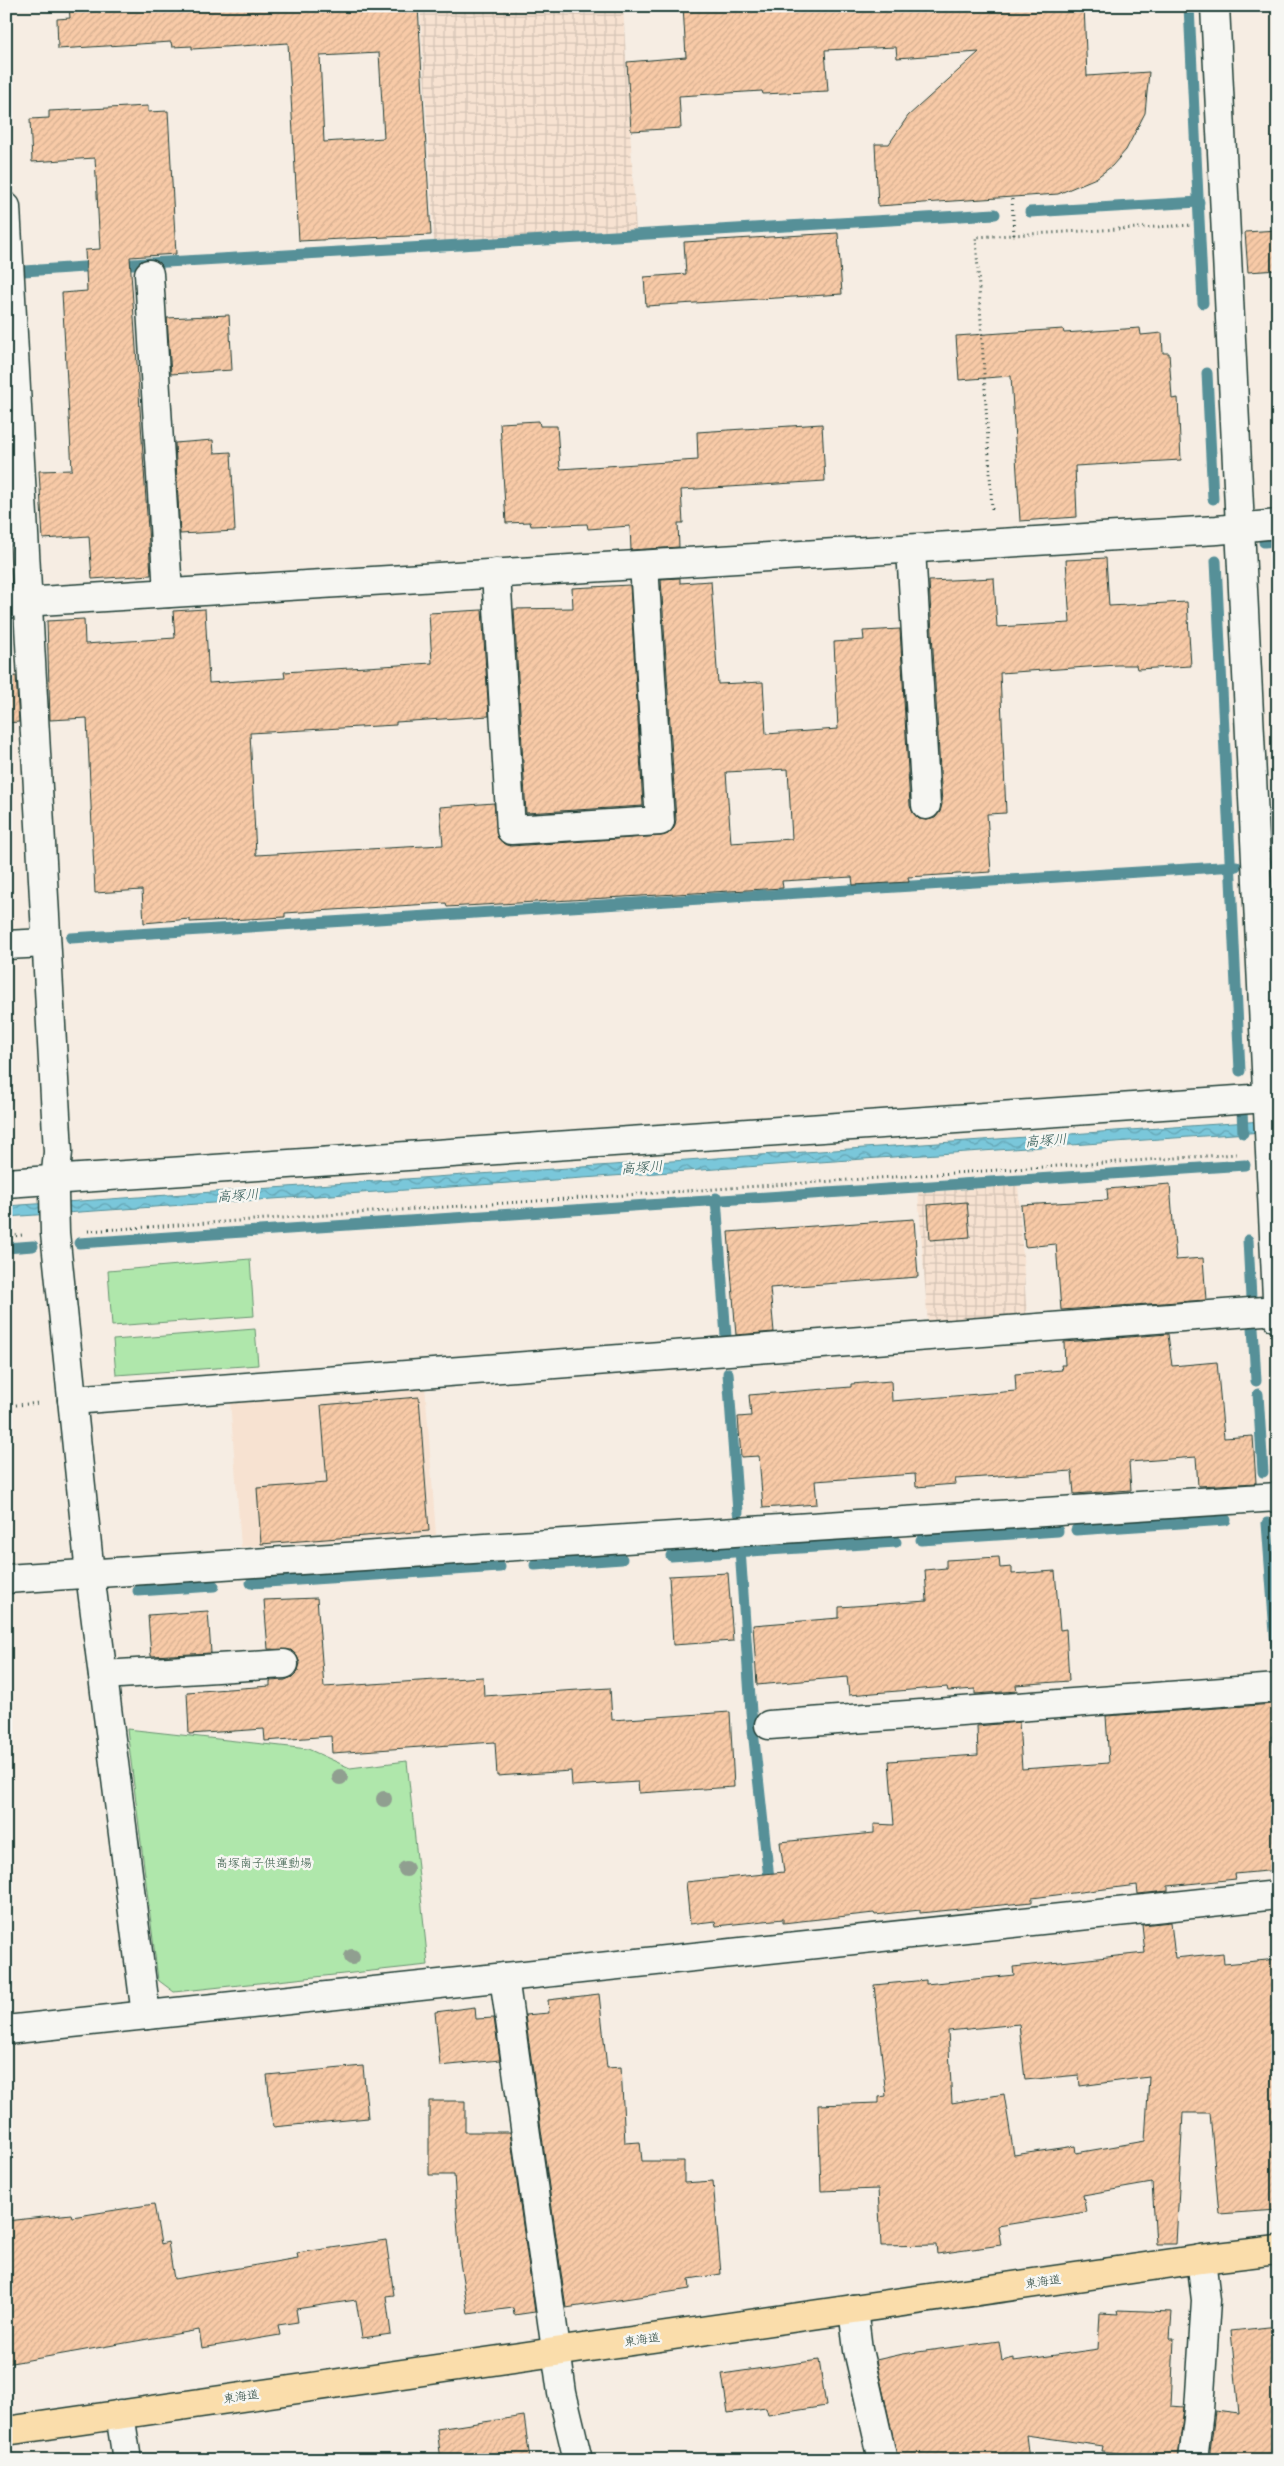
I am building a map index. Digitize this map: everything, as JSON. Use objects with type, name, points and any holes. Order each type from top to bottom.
[{"type":"highway","name":"東海道","points":[[6,2431],[1201,2259],[1278,2250]]},
{"type":"street","points":[[1215,6],[1278,1319]]},
{"type":"street","points":[[6,208],[17,602],[46,943],[58,1152],[54,1186],[55,1228],[90,1574],[146,2015]]},
{"type":"street","points":[[149,274],[168,594]]},
{"type":"street","points":[[17,602],[644,565],[1240,528],[1278,524]]},
{"type":"street","points":[[911,548],[926,805]]},
{"type":"street","points":[[496,574],[511,830],[660,821],[644,565]]},
{"type":"street","points":[[6,945],[46,943]]},
{"type":"street","points":[[6,1183],[54,1186],[1268,1105]]},
{"type":"street","points":[[72,1400],[1277,1310]]},
{"type":"street","points":[[6,1580],[1278,1496]]},
{"type":"street","points":[[103,1675],[284,1664]]},
{"type":"street","points":[[768,1725],[1278,1688]]},
{"type":"street","points":[[6,2030],[1278,1895]]},
{"type":"street","points":[[504,1977],[562,2393],[578,2460]]},
{"type":"street","points":[[1193,2460],[1200,2410],[1206,2300],[1201,2259]]},
{"type":"street","points":[[853,2309],[858,2350],[883,2460]]},
{"type":"street","points":[[120,2414],[127,2460]]},
{"type":"path","points":[[1012,199],[1014,235]]},
{"type":"path","points":[[994,543],[976,237],[1174,226]]},
{"type":"path","points":[[6,1236],[55,1228],[1269,1146]]},
{"type":"shaded area","points":[[420,6],[623,6],[636,232],[434,244]]},
{"type":"shaded area","points":[[1018,1185],[1027,1317],[928,1325],[918,1192]]},
{"type":"shaded area","points":[[425,1385],[436,1535],[241,1547],[230,1400]]},
{"type":"green space","points":[[250,1259],[254,1316],[112,1326],[108,1271]]},
{"type":"green space","points":[[255,1329],[258,1365],[116,1375],[113,1340]]},
{"type":"green space","name":"高塚南子供運動場","points":[[127,1729],[308,1749],[350,1768],[407,1761],[428,1965],[174,1992],[158,1980]]},
{"type":"water","name":"高塚川","points":[[1278,1120],[1278,1131],[6,1217],[6,1206]]},
{"type":"building","points":[[69,6],[165,6],[165,10],[231,6],[418,6],[431,235],[299,241],[288,43],[192,49],[192,46],[172,47],[171,42],[58,49],[57,19],[70,18]],"holes":[[[379,53],[384,138],[324,142],[320,56]]]},
{"type":"building","points":[[683,6],[1084,6],[1087,76],[1149,72],[1145,113],[1126,150],[1112,166],[1096,178],[1058,194],[878,206],[875,144],[889,144],[908,116],[979,52],[897,58],[896,47],[825,50],[828,91],[763,94],[762,91],[679,96],[681,128],[631,131],[627,62],[686,57]]},
{"type":"building","points":[[148,106],[148,112],[168,111],[176,254],[130,257],[151,575],[92,579],[89,536],[43,539],[39,471],[72,470],[62,293],[87,291],[85,250],[100,249],[95,158],[32,162],[30,119],[49,118],[49,111]]},
{"type":"building","points":[[1278,230],[1278,270],[1248,272],[1245,232]]},
{"type":"building","points":[[838,233],[842,294],[646,306],[644,277],[686,274],[684,242]]},
{"type":"building","points":[[229,315],[232,370],[171,374],[167,318]]},
{"type":"building","points":[[1140,328],[1141,335],[1162,333],[1163,353],[1169,353],[1172,399],[1178,398],[1181,460],[1075,466],[1077,517],[1020,521],[1011,376],[959,380],[956,336],[1063,329],[1064,333]]},
{"type":"building","points":[[539,421],[540,426],[557,426],[560,469],[698,460],[697,432],[822,424],[825,481],[681,490],[683,523],[678,523],[679,547],[631,550],[630,526],[588,529],[587,524],[531,526],[530,522],[506,523],[500,423]]},
{"type":"building","points":[[213,440],[214,453],[231,452],[235,531],[180,534],[175,443]]},
{"type":"building","points":[[1106,558],[1109,606],[1187,602],[1191,666],[1137,669],[1136,665],[1117,665],[1000,673],[1006,813],[987,814],[991,872],[908,877],[909,882],[853,885],[852,877],[782,881],[783,888],[447,907],[446,903],[285,913],[285,917],[190,922],[190,919],[144,923],[142,890],[95,893],[87,718],[50,720],[47,621],[84,619],[85,644],[175,638],[173,611],[205,609],[209,683],[285,678],[284,672],[432,663],[429,613],[482,610],[489,716],[396,722],[396,725],[250,733],[256,855],[443,845],[440,807],[494,803],[498,838],[504,844],[511,846],[661,836],[668,834],[674,828],[676,820],[661,579],[680,578],[680,583],[711,581],[718,684],[763,682],[766,734],[838,729],[834,642],[864,640],[863,631],[900,629],[910,806],[913,813],[919,819],[927,820],[935,818],[940,812],[942,804],[929,581],[994,578],[997,627],[1070,623],[1066,560]],"holes":[[[788,769],[792,839],[731,843],[726,772]]]},
{"type":"building","points":[[630,585],[643,806],[526,813],[514,609],[573,608],[572,588]]},
{"type":"building","points":[[16,676],[19,722],[6,723],[6,677]]},
{"type":"building","points":[[1170,1184],[1176,1260],[1203,1258],[1206,1300],[1061,1310],[1056,1244],[1025,1247],[1021,1205],[1108,1200],[1107,1189]]},
{"type":"building","points":[[967,1202],[970,1237],[930,1240],[928,1205]]},
{"type":"building","points":[[914,1219],[918,1277],[770,1288],[774,1332],[736,1335],[728,1232]]},
{"type":"building","points":[[1168,1334],[1172,1366],[1217,1362],[1224,1438],[1253,1436],[1256,1483],[1198,1486],[1196,1457],[1129,1462],[1131,1490],[1074,1494],[1072,1471],[955,1479],[956,1484],[916,1487],[915,1474],[815,1481],[817,1504],[763,1508],[759,1456],[741,1457],[738,1417],[751,1416],[749,1395],[851,1387],[851,1384],[891,1381],[892,1401],[1016,1391],[1015,1374],[1062,1370],[1061,1365],[1065,1365],[1064,1342]]},
{"type":"building","points":[[419,1397],[429,1531],[261,1544],[257,1488],[327,1483],[321,1405]]},
{"type":"building","points":[[999,1557],[1000,1568],[1012,1567],[1012,1574],[1055,1571],[1060,1630],[1066,1629],[1069,1681],[1016,1685],[1017,1691],[975,1694],[975,1689],[948,1691],[947,1687],[849,1695],[847,1677],[757,1685],[753,1625],[839,1618],[839,1607],[927,1601],[925,1570],[946,1568],[946,1560]]},
{"type":"building","points":[[728,1573],[733,1641],[673,1645],[669,1576]]},
{"type":"building","points":[[317,1598],[324,1687],[483,1677],[484,1696],[610,1688],[612,1720],[730,1712],[734,1787],[639,1793],[638,1782],[572,1786],[571,1771],[497,1776],[495,1742],[332,1753],[331,1736],[265,1741],[264,1729],[189,1734],[187,1692],[270,1686],[270,1681],[285,1680],[292,1677],[298,1671],[300,1663],[297,1656],[291,1650],[268,1649],[264,1600]]},
{"type":"building","points":[[208,1611],[211,1653],[151,1656],[148,1615]]},
{"type":"building","points":[[1274,1704],[1276,1735],[1272,1736],[1278,1827],[1272,1826],[1277,1870],[1235,1874],[1236,1879],[1168,1886],[1168,1891],[1138,1894],[1137,1885],[1032,1898],[1032,1902],[920,1913],[920,1910],[875,1915],[874,1913],[783,1923],[783,1919],[716,1926],[715,1921],[690,1924],[686,1882],[784,1872],[780,1842],[874,1833],[874,1824],[894,1825],[889,1761],[978,1755],[977,1726],[1019,1722],[1022,1769],[1109,1763],[1106,1716]]},
{"type":"building","points":[[1171,1922],[1175,1958],[1223,1953],[1224,1964],[1278,1959],[1278,2210],[1219,2214],[1210,2113],[1183,2113],[1176,2244],[1156,2244],[1152,2183],[1083,2195],[1086,2212],[998,2226],[1001,2245],[937,2254],[936,2245],[881,2246],[878,2189],[821,2191],[818,2105],[879,2103],[879,2097],[886,2096],[874,1985],[926,1980],[926,1984],[1014,1975],[1013,1967],[1145,1953],[1142,1925]],"holes":[[[1019,2024],[1025,2080],[1079,2075],[1080,2086],[1149,2077],[1145,2141],[1076,2153],[1075,2146],[1014,2155],[1004,2094],[952,2103],[948,2031]]]},
{"type":"building","points":[[599,1994],[607,2068],[621,2067],[625,2143],[640,2142],[642,2161],[684,2161],[684,2183],[713,2181],[721,2274],[689,2279],[690,2289],[566,2308],[525,2015],[549,2013],[548,2000]]},
{"type":"building","points":[[475,2007],[476,2019],[494,2018],[500,2060],[440,2066],[435,2012]]},
{"type":"building","points":[[363,2066],[368,2118],[273,2127],[267,2075]]},
{"type":"building","points":[[429,2101],[465,2101],[465,2132],[510,2132],[535,2312],[514,2315],[513,2308],[468,2314],[460,2262],[454,2175],[429,2175]]},
{"type":"building","points":[[154,2204],[161,2244],[168,2242],[174,2279],[298,2258],[297,2253],[386,2240],[394,2295],[386,2296],[391,2334],[362,2338],[356,2300],[296,2309],[298,2322],[278,2325],[280,2335],[202,2348],[199,2330],[6,2364],[6,2221],[71,2214],[72,2217]]},
{"type":"building","points":[[1118,2310],[1172,2312],[1170,2339],[1174,2339],[1171,2406],[1184,2407],[1178,2460],[1142,2460],[1142,2456],[1102,2451],[1103,2446],[1026,2435],[1029,2460],[898,2460],[876,2360],[903,2354],[999,2341],[1002,2361],[1098,2349],[1100,2313],[1119,2314]]},
{"type":"building","points":[[1278,2326],[1278,2460],[1209,2460],[1215,2411],[1239,2414],[1231,2331]]},
{"type":"building","points":[[819,2360],[826,2406],[768,2415],[766,2408],[728,2413],[722,2374]]},
{"type":"building","points":[[524,2416],[530,2460],[441,2460],[437,2429]]},
{"type":"waterway","points":[[1189,6],[1203,303]]},
{"type":"waterway","points":[[1030,212],[1199,202]]},
{"type":"waterway","points":[[115,265],[995,214]]},
{"type":"waterway","points":[[24,271],[99,266]]},
{"type":"waterway","points":[[1207,373],[1213,499]]},
{"type":"waterway","points":[[1264,542],[1278,541]]},
{"type":"waterway","points":[[1216,561],[1240,1071]]},
{"type":"waterway","points":[[71,938],[1236,866]]},
{"type":"waterway","points":[[1242,1111],[1243,1133]]},
{"type":"waterway","points":[[79,1243],[1245,1165]]},
{"type":"waterway","points":[[716,1198],[726,1337]]},
{"type":"waterway","points":[[1248,1240],[1251,1298]]},
{"type":"waterway","points":[[6,1248],[33,1246]]},
{"type":"waterway","points":[[1253,1327],[1256,1381]]},
{"type":"waterway","points":[[728,1373],[738,1512]]},
{"type":"waterway","points":[[1258,1394],[1263,1472]]},
{"type":"waterway","points":[[1076,1530],[1226,1520]]},
{"type":"waterway","points":[[1267,1523],[1278,1674]]},
{"type":"waterway","points":[[921,1540],[1058,1531]]},
{"type":"waterway","points":[[671,1556],[896,1542]]},
{"type":"waterway","points":[[740,1549],[751,1712],[770,1888]]},
{"type":"waterway","points":[[535,1565],[622,1559]]},
{"type":"waterway","points":[[251,1583],[500,1567]]},
{"type":"waterway","points":[[138,1591],[214,1586]]}]
